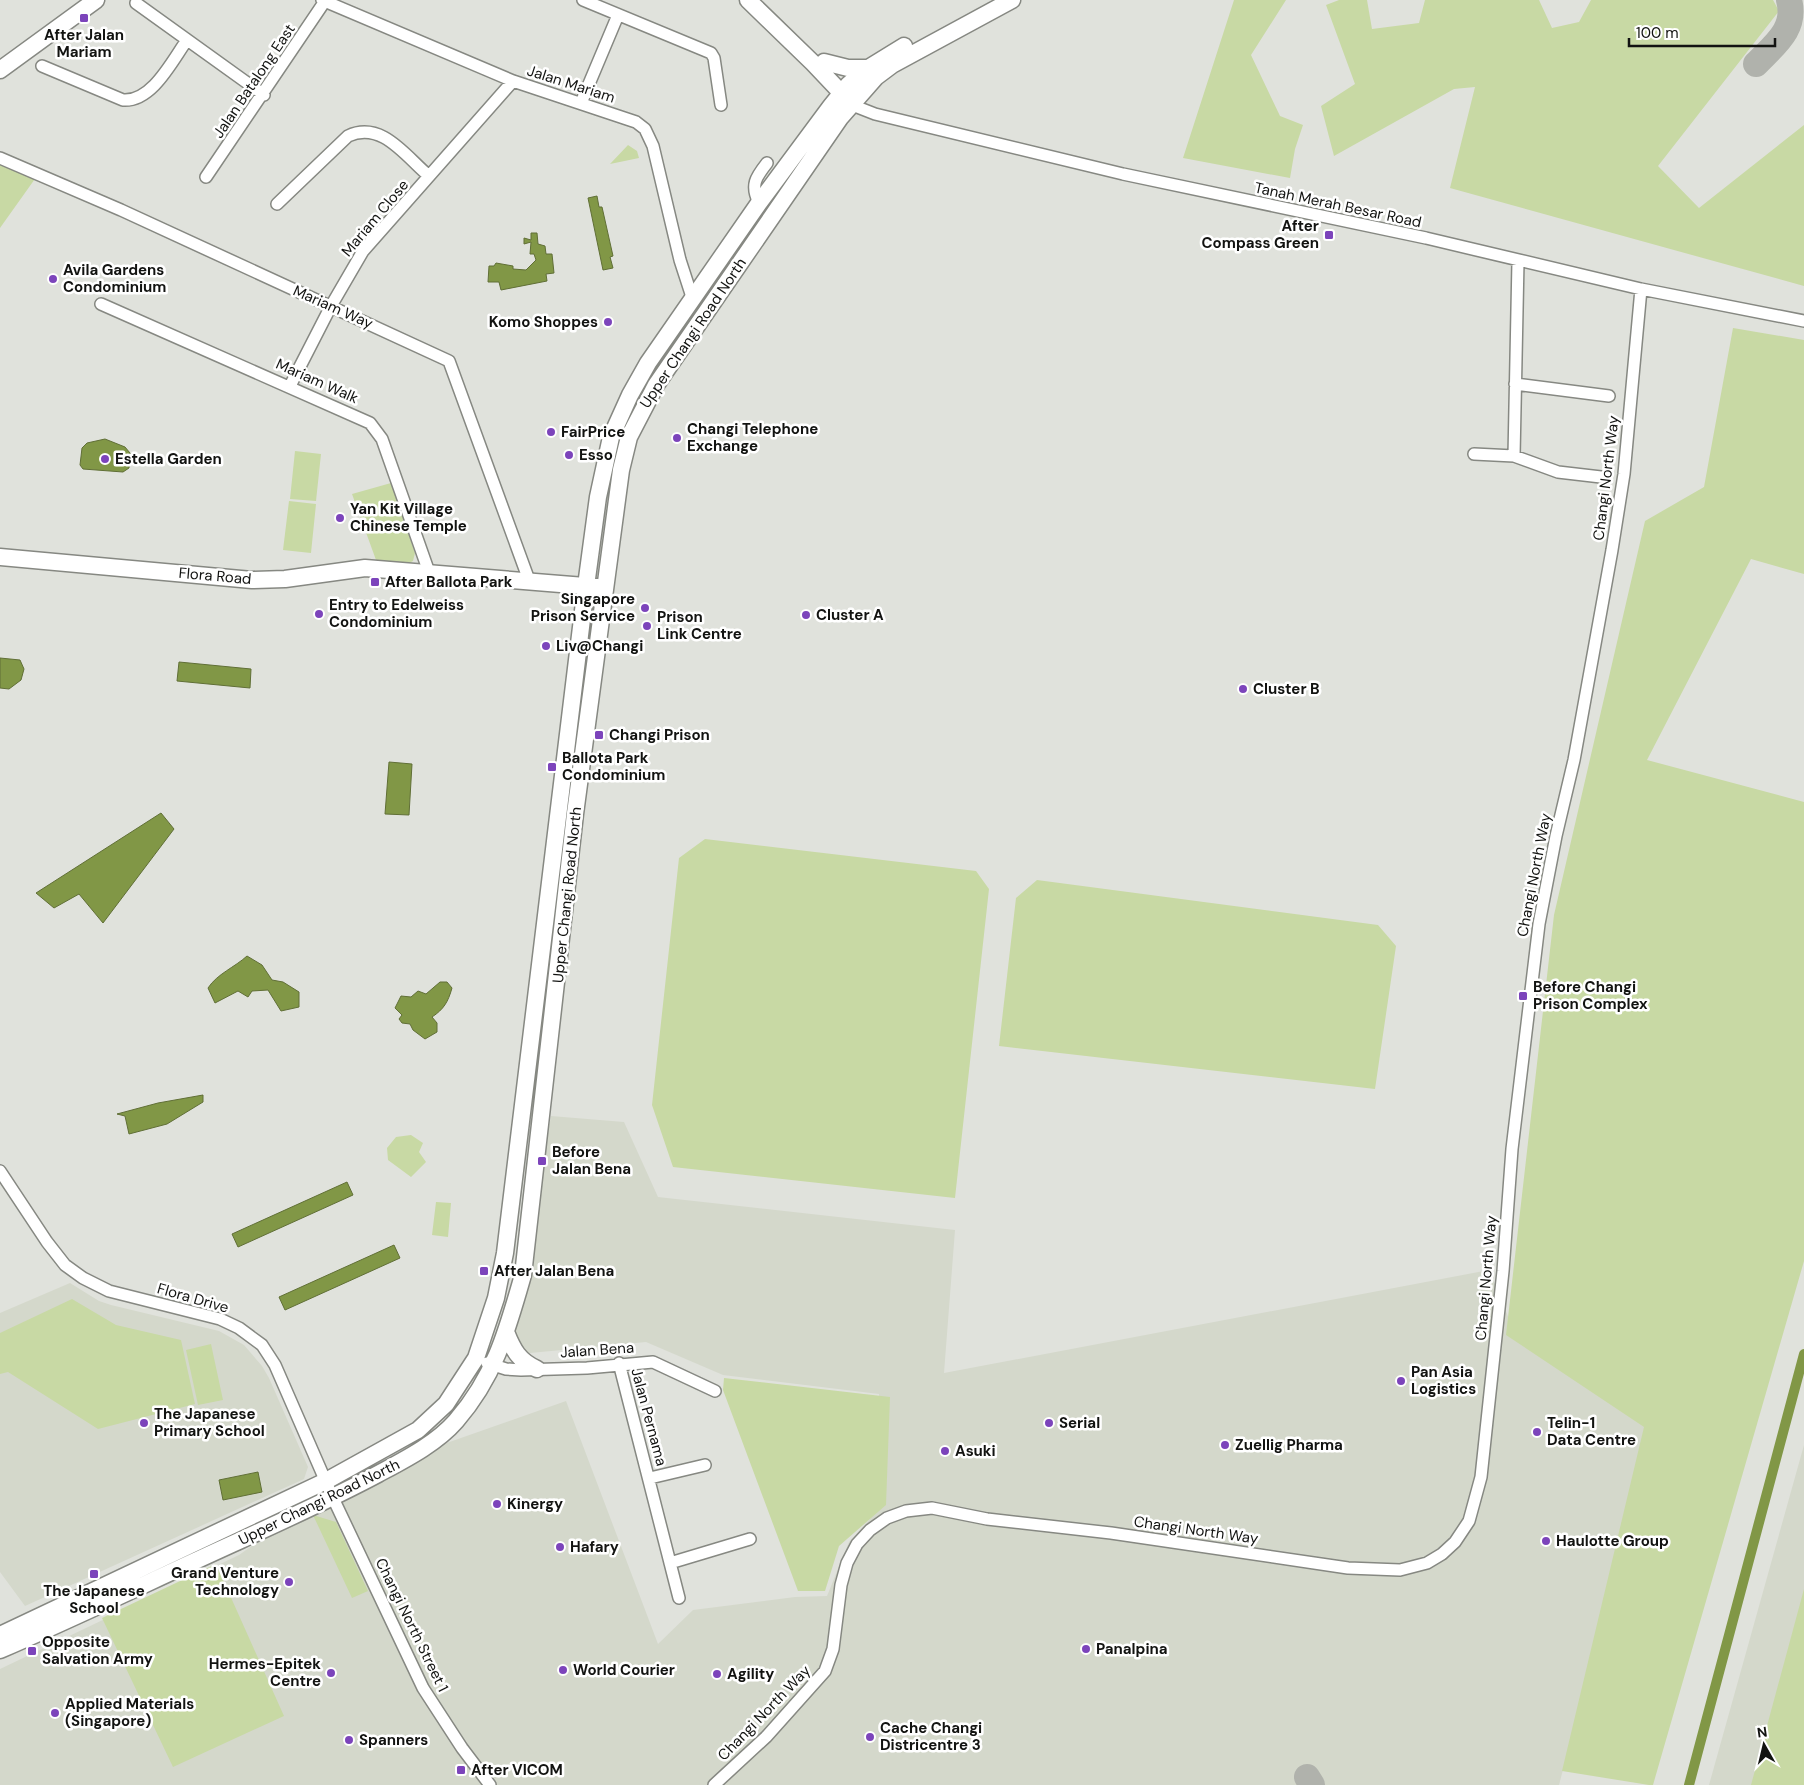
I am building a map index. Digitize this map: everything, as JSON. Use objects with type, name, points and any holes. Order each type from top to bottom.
[{"type":"street","points":[[0,60],[82,0]]},
{"type":"street","points":[[0,70],[96,0]]},
{"type":"street","points":[[583,0],[711,53],[714,58],[721,105]]},
{"type":"street","points":[[748,0],[826,70],[868,68]]},
{"type":"street","points":[[761,0],[853,98]]},
{"type":"street","name":"Upper Changi Road North","points":[[0,1650],[333,1498],[398,1463],[451,1425],[482,1388],[506,1332],[523,1274],[560,965],[577,802],[621,470],[629,437],[656,385],[853,98],[868,68],[942,24],[990,0]]},
{"type":"street","name":"Upper Changi Road North","points":[[0,1635],[326,1481],[418,1430],[446,1404],[476,1358],[496,1298],[505,1253],[586,586],[598,498],[611,437],[630,395],[648,363],[759,203],[823,117],[853,98],[892,65],[1012,0]]},
{"type":"street","name":"Jalan Mariam","points":[[324,1],[513,81],[636,122],[645,129],[653,146],[680,260],[693,300]]},
{"type":"street","name":"Jalan Batalong East","points":[[206,178],[264,95],[324,1]]},
{"type":"street","points":[[136,3],[264,95]]},
{"type":"street","points":[[581,103],[618,15]]},
{"type":"street","points":[[42,66],[123,100],[133,101],[144,95],[153,85],[187,40]]},
{"type":"street","points":[[823,117],[826,70]]},
{"type":"street","name":"Mariam Close","points":[[290,386],[331,306],[363,251],[513,81]]},
{"type":"street","name":"Tanah Merah Besar Road","points":[[853,98],[1099,169],[1426,238],[1641,289],[1804,322]]},
{"type":"street","name":"Mariam Close","points":[[278,204],[348,136],[357,132],[365,131],[391,141],[429,176]]},
{"type":"street","name":"Mariam Way","points":[[0,158],[122,210],[449,361],[530,583]]},
{"type":"street","points":[[759,203],[753,186],[755,178],[767,163]]},
{"type":"street","points":[[1514,456],[1518,261]]},
{"type":"street","name":"Changi North Way","points":[[714,1785],[766,1737],[825,1671],[833,1649],[841,1585],[847,1563],[857,1544],[870,1530],[887,1518],[906,1511],[932,1508],[987,1519],[1111,1533],[1348,1568],[1400,1570],[1427,1563],[1442,1554],[1455,1542],[1469,1521],[1481,1476],[1503,1271],[1512,1149],[1539,924],[1556,836],[1574,760],[1612,550],[1624,474],[1641,289]]},
{"type":"street","name":"Mariam Walk","points":[[101,304],[365,419],[376,428],[382,439],[430,575]]},
{"type":"street","points":[[1515,384],[1609,396]]},
{"type":"street","points":[[1474,454],[1514,456],[1558,472],[1601,477]]},
{"type":"street","name":"Flora Road","points":[[0,557],[252,580],[285,579],[365,568],[430,575]]},
{"type":"street","points":[[430,575],[606,588]]},
{"type":"street","points":[[538,972],[560,965]]},
{"type":"street","name":"Flora Drive","points":[[0,1171],[47,1242],[65,1265],[83,1278],[109,1291],[220,1319],[239,1328],[262,1345],[275,1365],[333,1498]]},
{"type":"street","points":[[506,1332],[514,1351],[527,1364],[537,1369]]},
{"type":"street","name":"Jalan Bena","points":[[476,1358],[493,1366],[506,1369],[587,1368],[619,1363],[653,1362],[715,1391]]},
{"type":"street","name":"Jalan Pernama","points":[[619,1363],[650,1478],[679,1598]]},
{"type":"street","name":"Jalan Pernama","points":[[650,1478],[705,1466]]},
{"type":"street","name":"Changi North Street 1","points":[[333,1498],[423,1688],[467,1756],[490,1785]]},
{"type":"street","points":[[670,1564],[750,1539]]},
{"type":"shaded area","points":[[1234,0],[1286,0],[1251,55],[1280,116],[1303,125],[1295,149],[1290,178],[1183,158]]},
{"type":"shaded area","points":[[1339,0],[1367,0],[1372,29],[1419,23],[1425,0],[1539,0],[1552,28],[1579,22],[1591,0],[1773,0],[1779,11],[1658,166],[1699,208],[1804,125],[1804,286],[1450,188],[1475,87],[1454,89],[1334,156],[1321,106],[1355,84],[1326,5]]},
{"type":"shaded area","points":[[628,145],[637,151],[639,158],[610,164]]},
{"type":"shaded area","points":[[0,160],[37,176],[0,228]]},
{"type":"shaded area","points":[[597,196],[599,207],[602,207],[613,256],[610,257],[613,268],[603,270],[588,198]]},
{"type":"shaded area","points":[[531,233],[537,233],[538,244],[545,246],[546,254],[552,254],[554,273],[546,274],[547,281],[501,290],[499,282],[488,282],[489,266],[494,266],[496,263],[513,266],[513,269],[526,270],[536,260],[534,254],[530,254],[531,242],[524,244],[524,238],[531,240]]},
{"type":"shaded area","points":[[1733,328],[1804,340],[1804,574],[1751,559],[1647,760],[1804,802],[1804,1261],[1653,1785],[1649,1785],[1562,1771],[1644,1427],[1506,1335],[1554,915],[1645,521],[1704,487]]},
{"type":"shaded area","name":"Estella Garden","points":[[105,439],[125,447],[130,453],[129,468],[123,472],[83,469],[80,465],[82,448],[87,443]]},
{"type":"shaded area","points":[[295,451],[321,454],[316,501],[290,499]]},
{"type":"shaded area","points":[[391,483],[415,553],[413,561],[409,563],[376,560],[352,494]]},
{"type":"shaded area","points":[[289,501],[316,504],[311,553],[283,550]]},
{"type":"shaded area","points":[[0,658],[20,660],[24,669],[21,680],[9,689],[0,688]]},
{"type":"shaded area","points":[[179,662],[251,669],[250,688],[177,681]]},
{"type":"shaded area","points":[[389,762],[412,764],[409,815],[385,814]]},
{"type":"shaded area","points":[[161,813],[174,829],[103,923],[79,894],[54,908],[36,893]]},
{"type":"shaded area","points":[[705,839],[976,871],[989,889],[955,1198],[673,1167],[652,1105],[679,858]]},
{"type":"shaded area","points":[[1037,880],[1378,925],[1396,946],[1375,1089],[999,1046],[1016,898]]},
{"type":"shaded area","points":[[247,956],[262,965],[272,980],[283,982],[299,992],[299,1007],[281,1011],[268,990],[252,991],[248,997],[238,991],[215,1003],[208,988],[216,979]]},
{"type":"shaded area","points":[[440,982],[447,982],[452,988],[445,1005],[432,1017],[437,1023],[437,1032],[425,1039],[413,1030],[410,1024],[402,1023],[399,1019],[402,1015],[395,1008],[401,996],[411,997],[418,991],[426,994]]},
{"type":"shaded area","points":[[203,1095],[203,1102],[167,1124],[129,1134],[125,1116],[117,1114],[158,1103]]},
{"type":"shaded area","points":[[551,1116],[624,1122],[658,1197],[955,1230],[944,1373],[1489,1270],[1514,1331],[1653,1425],[1559,1785],[0,1785],[0,1669],[239,1555],[347,1478],[566,1401],[658,1644],[693,1610],[795,1597],[827,1596],[849,1542],[878,1510],[879,1394],[723,1375],[646,1342],[509,1355]]},
{"type":"shaded area","points":[[411,1135],[423,1143],[419,1152],[426,1162],[411,1177],[388,1160],[387,1148],[396,1137]]},
{"type":"shaded area","points":[[347,1182],[353,1195],[238,1247],[232,1234]]},
{"type":"shaded area","points":[[436,1202],[451,1203],[448,1237],[432,1235]]},
{"type":"shaded area","points":[[394,1245],[400,1258],[285,1310],[279,1297]]},
{"type":"shaded area","name":"The Japanese Primary School","points":[[70,1283],[99,1301],[219,1331],[244,1345],[262,1366],[269,1378],[308,1467],[304,1479],[25,1606],[0,1572],[0,1313]]},
{"type":"shaded area","points":[[72,1299],[116,1325],[181,1340],[195,1404],[98,1429],[8,1372],[0,1374],[0,1333]]},
{"type":"shaded area","points":[[211,1344],[223,1400],[198,1405],[186,1350]]},
{"type":"shaded area","points":[[724,1378],[890,1397],[886,1505],[839,1546],[825,1591],[798,1591],[723,1390]]},
{"type":"shaded area","points":[[1804,1445],[1804,1785],[1709,1785]]},
{"type":"shaded area","points":[[258,1472],[262,1492],[223,1500],[219,1480]]},
{"type":"shaded area","points":[[313,1515],[336,1522],[368,1591],[352,1598]]},
{"type":"shaded area","points":[[216,1564],[284,1716],[173,1767],[102,1618]]},
{"type":"shaded area","points":[[1804,1589],[1804,1785],[1751,1785]]},
{"type":"waterway","points":[[1689,1785],[1804,1354]]},
{"type":"taxiway","points":[[1756,64],[1787,28],[1791,10],[1789,0]]},
{"type":"taxiway","points":[[1307,1777],[1312,1785]]},
{"type":"place","name":"After Jalan Mariam","points":[[84,18]]},
{"type":"place","name":"After Compass Green","points":[[1329,235]]},
{"type":"place","name":"Avila Gardens Condominium","points":[[53,279]]},
{"type":"place","name":"Komo Shoppes","points":[[608,322]]},
{"type":"place","name":"FairPrice","points":[[551,432]]},
{"type":"place","name":"Changi Telephone Exchange","points":[[677,438]]},
{"type":"place","name":"Esso","points":[[569,455]]},
{"type":"place","name":"Estella Garden","points":[[105,459]]},
{"type":"place","name":"Yan Kit Village Chinese Temple","points":[[340,518]]},
{"type":"place","name":"After Ballota Park","points":[[375,582]]},
{"type":"place","name":"Singapore Prison Service","points":[[645,608]]},
{"type":"place","name":"Entry to Edelweiss Condominium","points":[[319,614]]},
{"type":"place","name":"Cluster A","points":[[806,615]]},
{"type":"place","name":"Prison Link Centre","points":[[647,626]]},
{"type":"place","name":"Liv@Changi","points":[[546,646]]},
{"type":"place","name":"Cluster B","points":[[1243,689]]},
{"type":"place","name":"Changi Prison","points":[[599,735]]},
{"type":"place","name":"Ballota Park Condominium","points":[[552,767]]},
{"type":"place","name":"Before Changi Prison Complex","points":[[1523,996]]},
{"type":"place","name":"Before Jalan Bena","points":[[542,1161]]},
{"type":"place","name":"After Jalan Bena","points":[[484,1271]]},
{"type":"place","name":"Pan Asia Logistics","points":[[1401,1381]]},
{"type":"place","name":"The Japanese Primary School","points":[[144,1423]]},
{"type":"place","name":"Serial","points":[[1049,1423]]},
{"type":"place","name":"Telin-1 Data Centre","points":[[1537,1432]]},
{"type":"place","name":"Zuellig Pharma","points":[[1225,1445]]},
{"type":"place","name":"Asuki","points":[[945,1451]]},
{"type":"place","name":"Kinergy","points":[[497,1504]]},
{"type":"place","name":"Haulotte Group","points":[[1546,1541]]},
{"type":"place","name":"Hafary","points":[[560,1547]]},
{"type":"place","name":"The Japanese School","points":[[94,1574]]},
{"type":"place","name":"Grand Venture Technology","points":[[289,1582]]},
{"type":"place","name":"Panalpina","points":[[1086,1649]]},
{"type":"place","name":"Opposite Salvation Army","points":[[32,1651]]},
{"type":"place","name":"World Courier","points":[[563,1670]]},
{"type":"place","name":"Hermes-Epitek Centre","points":[[331,1673]]},
{"type":"place","name":"Agility","points":[[717,1674]]},
{"type":"place","name":"Applied Materials (Singapore)","points":[[55,1713]]},
{"type":"place","name":"Cache Changi Districentre 3","points":[[870,1737]]},
{"type":"place","name":"Spanners","points":[[349,1740]]},
{"type":"place","name":"After VICOM","points":[[461,1770]]}]
